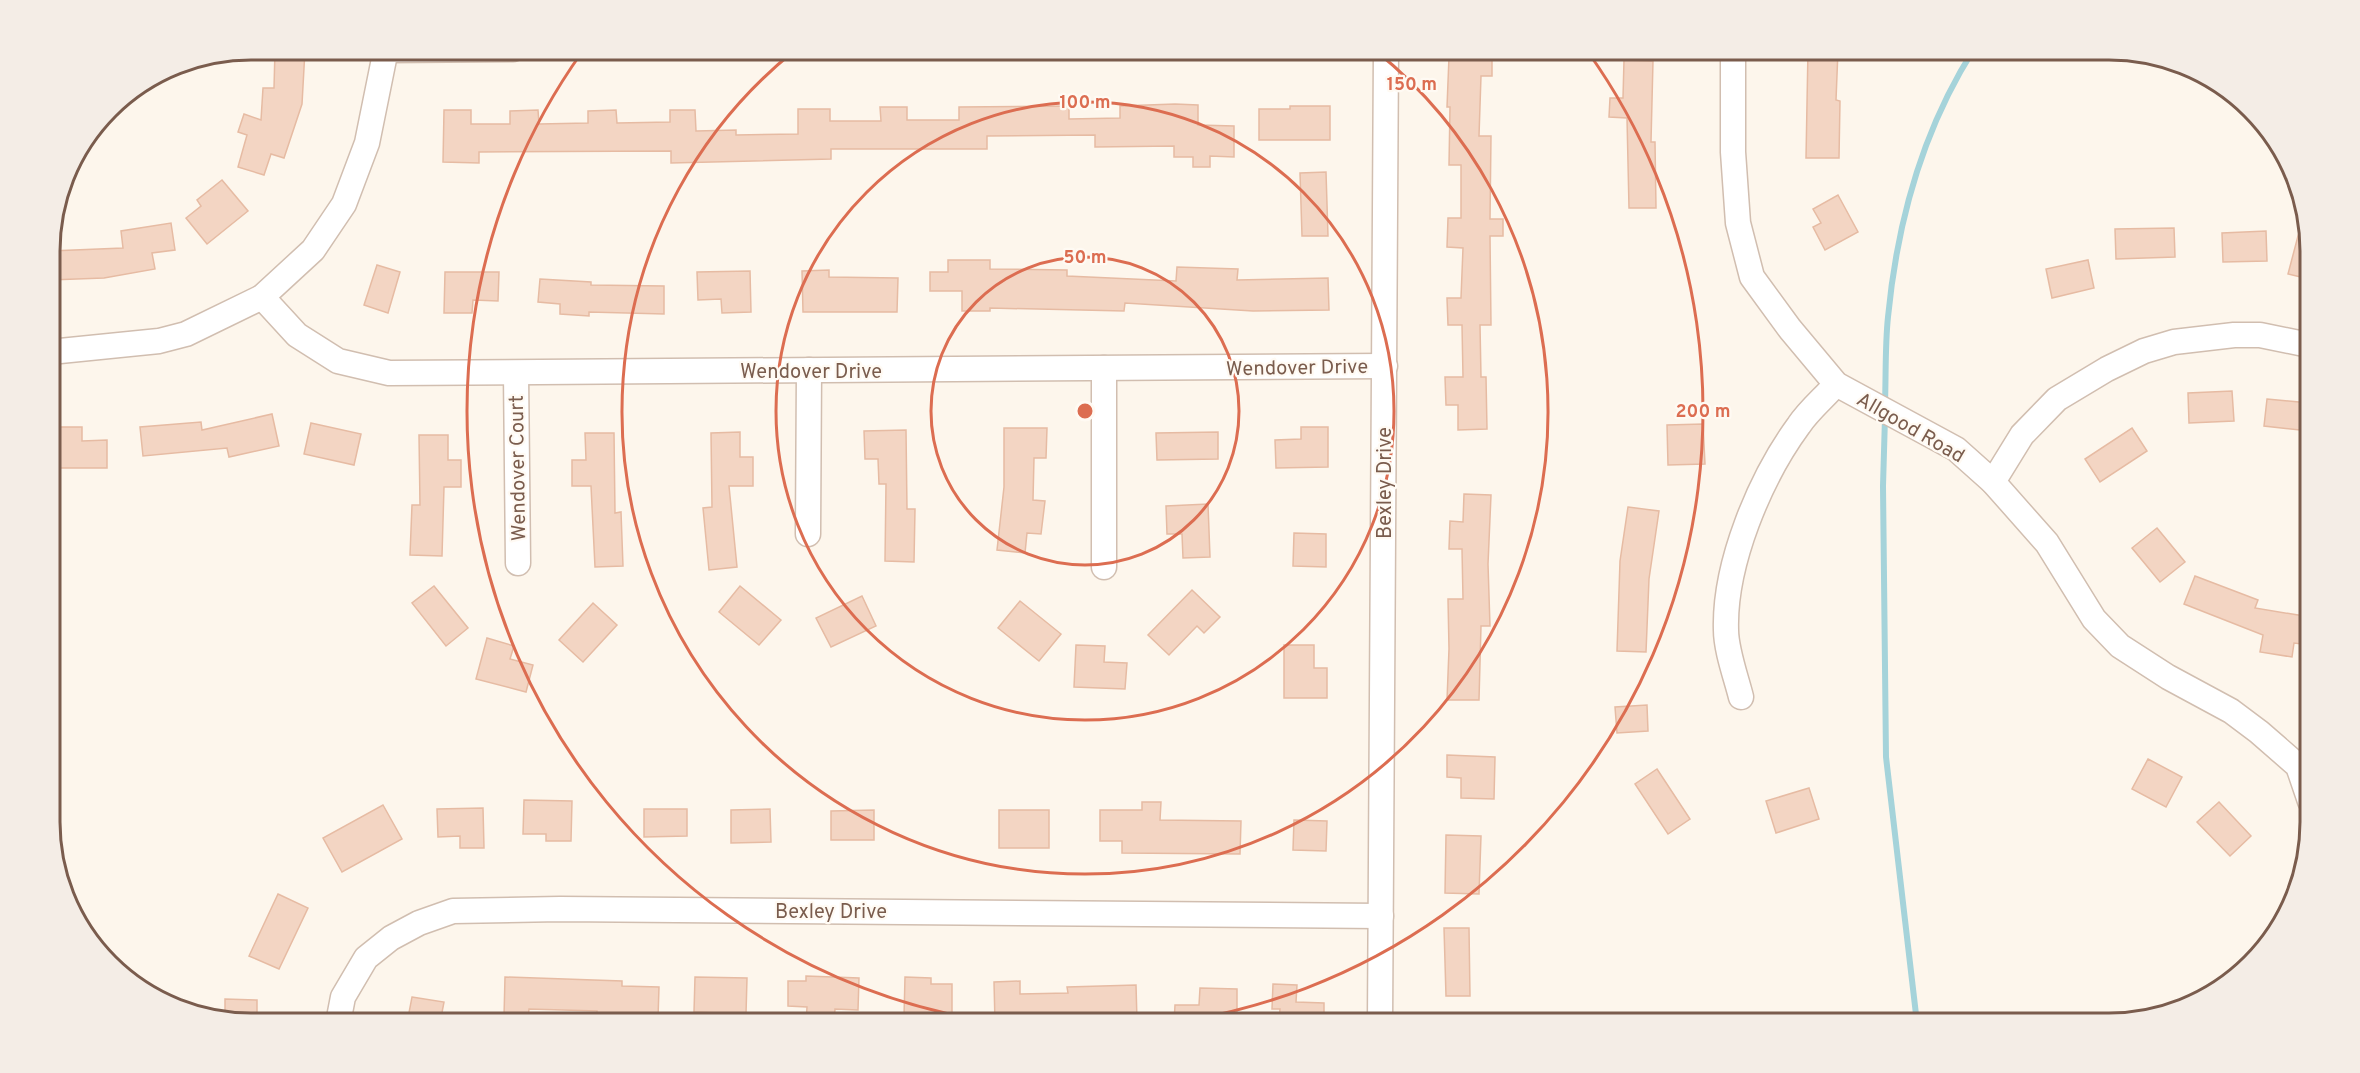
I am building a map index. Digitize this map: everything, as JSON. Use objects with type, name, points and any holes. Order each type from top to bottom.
[{"type":"street","points":[[60,351],[159,341],[186,333],[262,297],[313,250],[344,204],[367,143],[384,60]]},
{"type":"street","name":"Bexley Drive","points":[[1380,1013],[1386,60]]},
{"type":"street","name":"Allgood Road","points":[[1733,60],[1733,152],[1738,223],[1752,277],[1790,329],[1836,384],[1956,449],[1993,482],[2047,543],[2094,619],[2120,646],[2168,677],[2231,711],[2300,760]]},
{"type":"street","name":"Wendover Drive","points":[[262,297],[297,335],[338,361],[390,373],[1385,366]]},
{"type":"street","points":[[1993,482],[2022,435],[2057,399],[2144,351],[2174,342],[2234,335],[2260,334],[2300,343]]},
{"type":"street","points":[[1104,368],[1104,567]]},
{"type":"street","points":[[808,534],[809,370]]},
{"type":"street","name":"Wendover Court","points":[[516,373],[518,563]]},
{"type":"street","points":[[1741,697],[1726,632],[1729,585],[1744,529],[1774,467],[1799,425],[1836,384]]},
{"type":"street","name":"Bexley Drive","points":[[340,1013],[343,997],[366,958],[392,938],[419,923],[453,911],[571,909],[1381,916]]},
{"type":"building","points":[[275,60],[304,60],[302,104],[284,158],[271,154],[264,175],[238,167],[247,135],[238,132],[244,114],[261,120],[263,88],[274,88]]},
{"type":"building","points":[[1449,60],[1492,60],[1492,76],[1481,76],[1479,136],[1491,136],[1490,219],[1503,219],[1503,236],[1490,236],[1491,325],[1480,325],[1481,377],[1486,377],[1487,429],[1458,430],[1458,405],[1446,405],[1445,377],[1463,377],[1462,325],[1448,325],[1447,298],[1461,298],[1463,248],[1447,247],[1448,218],[1461,218],[1461,165],[1449,165],[1450,107],[1447,107]]},
{"type":"building","points":[[1624,60],[1653,61],[1651,142],[1655,142],[1656,208],[1629,208],[1627,118],[1609,117],[1610,98],[1623,98]]},
{"type":"building","points":[[1808,60],[1838,60],[1836,100],[1840,101],[1839,158],[1806,158]]},
{"type":"building","points":[[1198,105],[1198,125],[1234,126],[1234,157],[1210,156],[1210,167],[1193,167],[1193,157],[1174,157],[1174,146],[1095,147],[1095,135],[987,136],[987,149],[831,149],[831,159],[671,163],[671,151],[479,152],[479,163],[443,162],[444,110],[471,110],[471,124],[510,124],[510,111],[538,110],[539,124],[588,123],[588,111],[616,110],[617,123],[670,122],[670,110],[695,110],[696,131],[736,130],[736,135],[798,134],[798,109],[830,109],[830,121],[881,121],[880,107],[907,107],[907,120],[959,120],[959,107],[1069,106],[1069,119],[1120,118],[1120,106]]},
{"type":"building","points":[[1290,106],[1330,106],[1330,140],[1259,140],[1259,109],[1290,109]]},
{"type":"building","points":[[1326,172],[1328,236],[1302,236],[1300,173]]},
{"type":"building","points":[[222,180],[248,211],[207,244],[186,218],[201,206],[197,200]]},
{"type":"building","points":[[1838,195],[1858,232],[1825,250],[1813,227],[1821,223],[1813,209]]},
{"type":"building","points":[[171,223],[175,250],[152,253],[155,269],[104,278],[60,280],[60,251],[123,248],[121,231]]},
{"type":"building","points":[[2174,228],[2175,257],[2116,259],[2115,229]]},
{"type":"building","points":[[2266,231],[2267,261],[2223,262],[2222,233]]},
{"type":"building","points":[[2299,234],[2300,277],[2288,274]]},
{"type":"building","points":[[948,260],[990,260],[990,269],[1067,270],[1067,276],[1176,281],[1177,267],[1238,269],[1237,280],[1328,278],[1329,310],[1253,311],[1125,303],[1124,311],[990,308],[990,311],[962,311],[962,291],[930,291],[930,272],[948,272]]},
{"type":"building","points":[[2088,260],[2094,288],[2052,298],[2046,269]]},
{"type":"building","points":[[377,265],[400,272],[388,313],[364,305]]},
{"type":"building","points":[[829,270],[829,277],[898,278],[897,312],[803,312],[802,271]]},
{"type":"building","points":[[750,271],[751,312],[722,313],[721,299],[698,300],[697,272]]},
{"type":"building","points":[[445,272],[499,272],[498,301],[473,300],[472,313],[444,313]]},
{"type":"building","points":[[540,279],[591,282],[591,285],[664,286],[664,314],[589,312],[589,316],[560,314],[560,304],[538,302]]},
{"type":"building","points":[[2232,391],[2234,421],[2189,423],[2188,393]]},
{"type":"building","points":[[2267,399],[2300,402],[2300,430],[2264,426]]},
{"type":"building","points":[[272,414],[279,446],[229,457],[227,448],[143,456],[140,427],[201,422],[202,430]]},
{"type":"building","points":[[311,423],[361,434],[354,465],[304,454]]},
{"type":"building","points":[[1703,424],[1705,464],[1668,465],[1667,425]]},
{"type":"building","points":[[60,427],[82,427],[82,441],[107,440],[107,468],[60,468]]},
{"type":"building","points":[[1301,427],[1328,427],[1328,467],[1276,468],[1275,440],[1301,439]]},
{"type":"building","points":[[1004,428],[1047,428],[1046,458],[1034,458],[1033,500],[1045,501],[1041,534],[1027,533],[1025,553],[997,550],[1004,487]]},
{"type":"building","points":[[2132,428],[2147,451],[2100,482],[2085,459]]},
{"type":"building","points":[[906,430],[907,509],[915,509],[914,562],[885,561],[886,484],[879,484],[878,459],[865,459],[864,431]]},
{"type":"building","points":[[740,432],[740,457],[753,457],[753,486],[729,486],[737,567],[709,570],[703,508],[712,507],[711,433]]},
{"type":"building","points":[[1218,432],[1218,459],[1157,460],[1156,433]]},
{"type":"building","points":[[585,433],[614,433],[615,513],[621,512],[623,566],[595,567],[591,486],[572,486],[572,460],[586,460]]},
{"type":"building","points":[[419,435],[448,435],[448,460],[461,460],[461,487],[444,487],[442,556],[410,555],[412,505],[420,505]]},
{"type":"building","points":[[1464,494],[1491,495],[1488,564],[1490,626],[1481,626],[1479,700],[1447,700],[1448,599],[1463,599],[1462,549],[1449,549],[1450,521],[1463,522]]},
{"type":"building","points":[[1208,504],[1210,557],[1183,558],[1182,534],[1167,534],[1166,506]]},
{"type":"building","points":[[1628,507],[1659,511],[1649,579],[1646,652],[1617,651],[1620,561]]},
{"type":"building","points":[[2157,528],[2185,562],[2160,582],[2132,548]]},
{"type":"building","points":[[1294,533],[1326,534],[1326,567],[1293,566]]},
{"type":"building","points":[[2195,576],[2258,600],[2255,608],[2300,615],[2300,644],[2294,643],[2292,657],[2260,652],[2263,635],[2184,604]]},
{"type":"building","points":[[434,586],[468,628],[446,646],[412,603]]},
{"type":"building","points":[[740,586],[781,620],[759,645],[719,612]]},
{"type":"building","points":[[1192,590],[1220,617],[1204,633],[1197,626],[1169,655],[1148,635]]},
{"type":"building","points":[[862,596],[876,626],[831,647],[816,618]]},
{"type":"building","points":[[1020,601],[1061,634],[1039,661],[998,628]]},
{"type":"building","points":[[593,603],[617,625],[583,662],[559,640]]},
{"type":"building","points":[[487,638],[514,646],[510,659],[533,665],[526,692],[476,679]]},
{"type":"building","points":[[1076,645],[1105,646],[1104,662],[1127,663],[1125,689],[1074,687]]},
{"type":"building","points":[[1284,645],[1314,645],[1314,668],[1327,668],[1327,698],[1284,698]]},
{"type":"building","points":[[1647,705],[1648,731],[1617,733],[1615,707]]},
{"type":"building","points":[[1447,755],[1495,757],[1494,799],[1461,798],[1461,778],[1447,777]]},
{"type":"building","points":[[2148,759],[2182,777],[2166,807],[2132,789]]},
{"type":"building","points":[[1657,769],[1690,819],[1668,834],[1635,784]]},
{"type":"building","points":[[1809,788],[1819,819],[1776,833],[1766,801]]},
{"type":"building","points":[[524,800],[572,801],[571,841],[546,841],[546,834],[523,834]]},
{"type":"building","points":[[1142,802],[1161,802],[1160,820],[1241,821],[1240,854],[1122,853],[1122,841],[1100,841],[1100,810],[1142,810]]},
{"type":"building","points":[[2219,802],[2251,836],[2230,856],[2197,822]]},
{"type":"building","points":[[383,805],[402,839],[342,872],[323,838]]},
{"type":"building","points":[[483,808],[484,848],[460,848],[460,836],[438,837],[437,809]]},
{"type":"building","points":[[644,809],[687,809],[687,836],[644,837]]},
{"type":"building","points":[[770,809],[771,842],[731,843],[731,810]]},
{"type":"building","points":[[874,810],[874,840],[831,840],[831,811]]},
{"type":"building","points":[[999,810],[1049,810],[1049,848],[999,848]]},
{"type":"building","points":[[1294,820],[1327,821],[1326,851],[1293,850]]},
{"type":"building","points":[[1446,835],[1481,836],[1479,894],[1445,893]]},
{"type":"building","points":[[278,894],[308,908],[279,969],[249,956]]},
{"type":"building","points":[[1444,928],[1469,928],[1470,996],[1446,996]]},
{"type":"building","points":[[806,976],[859,978],[858,1010],[835,1009],[835,1013],[807,1013],[807,1007],[788,1006],[788,981],[806,981]]},
{"type":"building","points":[[505,977],[622,981],[622,986],[659,987],[658,1013],[597,1013],[597,1011],[529,1009],[529,1013],[504,1013]]},
{"type":"building","points":[[695,977],[747,978],[746,1013],[694,1012]]},
{"type":"building","points":[[905,977],[931,978],[931,984],[952,984],[952,1013],[904,1013]]},
{"type":"building","points":[[1020,981],[1020,994],[1068,993],[1067,987],[1136,985],[1137,1013],[995,1013],[994,982]]},
{"type":"building","points":[[1273,984],[1297,985],[1296,1002],[1324,1003],[1324,1013],[1280,1013],[1280,1009],[1272,1009]]},
{"type":"building","points":[[1200,988],[1237,989],[1237,1013],[1175,1013],[1175,1005],[1199,1005]]},
{"type":"building","points":[[412,997],[444,1002],[442,1013],[409,1013]]},
{"type":"building","points":[[225,999],[257,1000],[257,1013],[225,1011]]},
{"type":"waterway","points":[[1885,403],[1888,317],[1892,282],[1906,212],[1915,178],[1940,111],[1968,60]]},
{"type":"waterway","points":[[1885,417],[1883,486],[1886,757],[1916,1013]]}]
